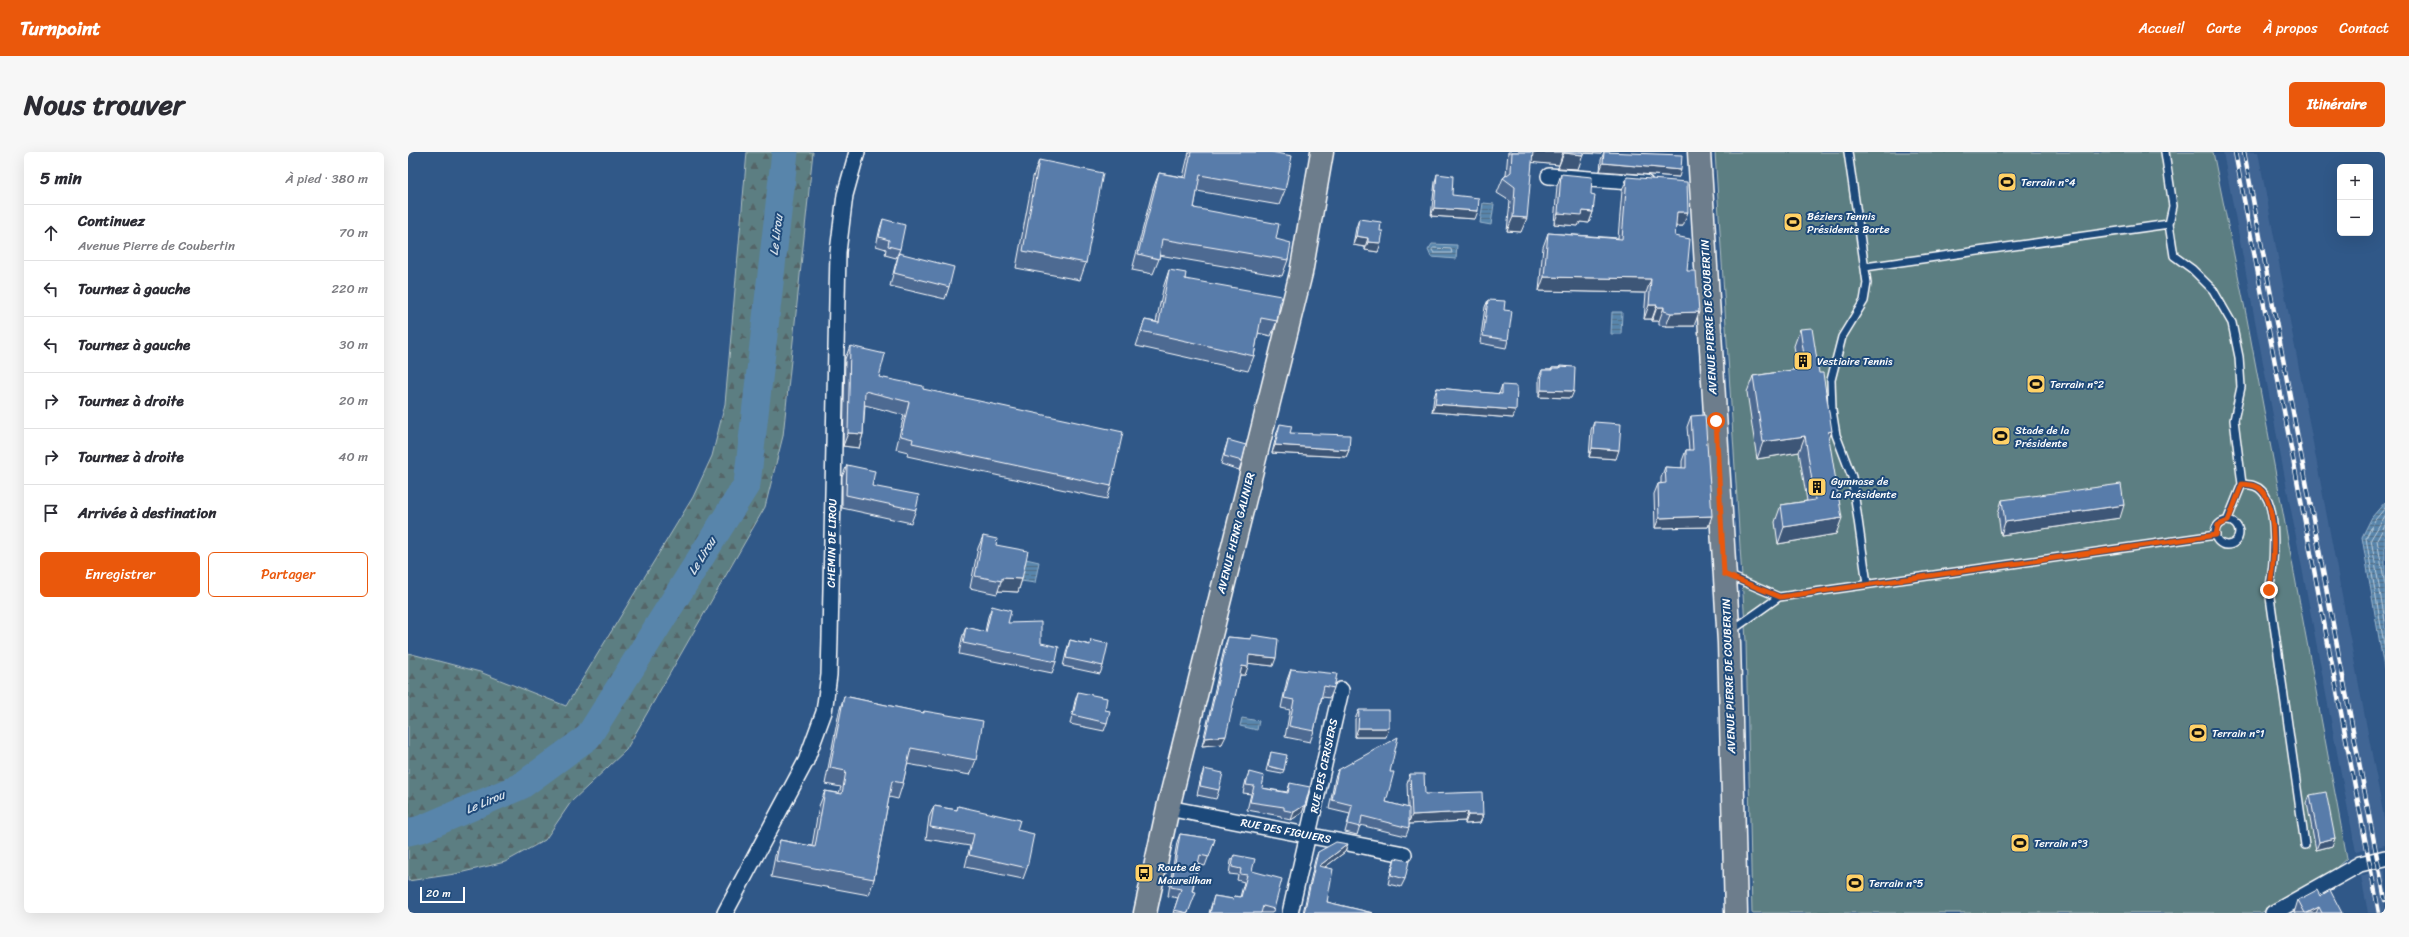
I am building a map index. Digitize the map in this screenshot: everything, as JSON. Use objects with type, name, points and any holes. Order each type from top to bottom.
[{"type":"main road","name":"AVENUE HENRI GALINIER","points":[[1145,913],[1168,808],[1301,273],[1322,152]]},
{"type":"main road","name":"AVENUE PIERRE DE COUBERTIN","points":[[1699,152],[1694,187],[1728,634],[1736,913]]},
{"type":"street","name":"CHEMIN DE LIROU","points":[[725,913],[806,761],[824,712],[829,675],[838,252],[845,195],[857,152]]},
{"type":"street","points":[[1549,176],[1656,184]]},
{"type":"street","name":"RUE DES CERISIERS","points":[[1290,913],[1341,690]]},
{"type":"street","name":"RUE DES FIGUIERS","points":[[1168,808],[1404,854]]},
{"type":"street","points":[[2273,913],[2360,864],[2385,858]]},
{"type":"lane","points":[[1848,152],[1867,283],[1864,302],[1842,337],[1831,380],[1832,410],[1836,435],[1852,477],[1867,584]]},
{"type":"lane","points":[[2165,152],[2173,206],[2169,224],[2174,256],[2192,269],[2213,290],[2232,323],[2239,357],[2241,387],[2234,420],[2242,484],[2228,521]]},
{"type":"lane","points":[[1865,266],[2169,224]]},
{"type":"lane","points":[[2242,484],[2257,487],[2264,492],[2268,503],[2275,555],[2269,590],[2306,845]]},
{"type":"lane","points":[[2228,521],[2237,525],[2239,530],[2236,540],[2227,544],[2222,543],[2216,535],[2218,525],[2228,521]]},
{"type":"lane","points":[[1728,634],[1780,597],[2216,535]]},
{"type":"lane","points":[[1724,574],[1780,597]]},
{"type":"shaded area","points":[[2223,152],[2258,152],[2385,823],[2385,845],[2356,852]]},
{"type":"shaded area","points":[[2385,869],[2385,913],[2368,913],[2361,876]]},
{"type":"green space","points":[[747,152],[780,152],[778,171],[792,172],[795,152],[813,152],[783,436],[765,507],[626,750],[571,802],[545,840],[505,862],[455,874],[408,881],[408,653],[480,672],[566,706],[693,497],[712,456],[725,404]]},
{"type":"green space","name":"Stade de la Présidente","points":[[1715,152],[2213,152],[2247,319],[2347,858],[2326,877],[2261,913],[1752,913],[1746,641]]},
{"type":"water","points":[[1483,203],[1494,204],[1491,225],[1480,223]]},
{"type":"water","points":[[1432,244],[1457,245],[1456,259],[1431,257],[1428,250]]},
{"type":"water","points":[[1612,312],[1622,312],[1621,334],[1611,334]]},
{"type":"water","points":[[2385,502],[2385,674],[2362,537],[2372,517]]},
{"type":"water","points":[[1026,559],[1039,562],[1035,583],[1021,581]]},
{"type":"water","points":[[1242,718],[1259,721],[1257,730],[1240,726]]},
{"type":"building","points":[[1191,152],[1271,152],[1292,156],[1285,190],[1200,175],[1194,208],[1279,224],[1276,239],[1291,243],[1288,260],[1162,239],[1159,259],[1138,254],[1159,173],[1186,178]]},
{"type":"building","points":[[1512,152],[1533,152],[1527,218],[1513,217],[1515,187],[1503,178],[1511,172]]},
{"type":"building","points":[[1583,152],[1583,155],[1564,153]]},
{"type":"building","points":[[1604,152],[1682,155],[1681,170],[1603,163]]},
{"type":"building","points":[[1039,160],[1103,173],[1086,263],[1023,251]]},
{"type":"building","points":[[1437,174],[1453,176],[1452,195],[1479,198],[1478,211],[1434,208]]},
{"type":"building","points":[[1561,174],[1592,177],[1591,194],[1595,195],[1593,212],[1583,211],[1582,215],[1558,213]]},
{"type":"building","points":[[1627,177],[1687,182],[1688,212],[1677,212],[1675,236],[1690,239],[1687,271],[1696,271],[1699,312],[1671,313],[1664,311],[1664,307],[1649,305],[1651,279],[1544,277],[1548,233],[1622,239]]},
{"type":"building","points":[[883,219],[905,225],[900,249],[888,246],[889,240],[879,237]]},
{"type":"building","points":[[1359,219],[1381,222],[1380,231],[1383,231],[1381,243],[1368,242],[1368,238],[1356,236]]},
{"type":"building","points":[[899,253],[954,267],[949,287],[894,273]]},
{"type":"building","points":[[1169,270],[1186,273],[1185,279],[1281,296],[1277,321],[1261,318],[1254,356],[1141,331],[1145,320],[1159,323]]},
{"type":"building","points":[[1488,300],[1505,301],[1504,310],[1512,311],[1508,340],[1483,336]]},
{"type":"building","name":"Gymnase de La Présidente","points":[[1812,328],[1819,373],[1823,373],[1832,431],[1828,432],[1842,518],[1784,527],[1781,505],[1815,500],[1805,436],[1763,442],[1753,376],[1806,368],[1800,329]]},
{"type":"building","points":[[850,346],[885,354],[879,377],[923,386],[923,389],[1123,432],[1111,486],[912,443],[913,439],[901,436],[909,402],[865,391],[863,434],[848,433]]},
{"type":"building","points":[[1560,366],[1575,367],[1574,391],[1541,390],[1542,370],[1552,370],[1552,368],[1560,368]]},
{"type":"building","points":[[1502,385],[1517,386],[1516,410],[1435,404],[1437,388],[1502,394]]},
{"type":"building","points":[[1705,415],[1712,516],[1659,518],[1658,484],[1666,483],[1665,467],[1686,468],[1686,450],[1693,450],[1691,416]]},
{"type":"building","points":[[1594,422],[1621,424],[1619,450],[1592,448]]},
{"type":"building","points":[[1280,424],[1292,426],[1290,433],[1350,435],[1349,450],[1275,445]]},
{"type":"building","points":[[1228,440],[1246,445],[1242,461],[1224,456]]},
{"type":"building","points":[[847,465],[875,471],[872,486],[919,495],[916,510],[846,495]]},
{"type":"building","points":[[2121,484],[2124,505],[2005,522],[2002,500]]},
{"type":"building","points":[[983,536],[997,539],[996,545],[1028,551],[1022,579],[1002,578],[1002,581],[975,576]]},
{"type":"building","points":[[992,606],[1011,611],[1008,623],[1041,622],[1041,643],[1059,647],[1056,662],[963,643],[966,627],[986,632]]},
{"type":"building","points":[[1252,635],[1278,639],[1276,658],[1249,655],[1248,667],[1242,666],[1226,736],[1205,738],[1228,637],[1251,639]]},
{"type":"building","points":[[1070,640],[1090,645],[1091,640],[1108,644],[1103,666],[1066,658]]},
{"type":"building","points":[[1291,669],[1337,674],[1334,688],[1324,686],[1314,731],[1289,726],[1294,700],[1284,698]]},
{"type":"building","points":[[1078,692],[1107,698],[1105,710],[1110,711],[1107,723],[1073,715]]},
{"type":"building","points":[[844,696],[924,713],[924,711],[983,721],[976,760],[911,748],[903,783],[892,781],[874,879],[776,861],[780,840],[815,847],[825,791],[842,794],[846,771],[830,768]]},
{"type":"building","points":[[1359,710],[1389,710],[1389,728],[1358,728]]},
{"type":"building","points":[[1398,737],[1390,772],[1394,772],[1386,802],[1409,808],[1409,828],[1362,816],[1360,827],[1348,824],[1352,805],[1332,800],[1338,770]]},
{"type":"building","points":[[1271,752],[1287,755],[1284,770],[1268,766]]},
{"type":"building","points":[[1204,769],[1223,773],[1219,790],[1200,786]]},
{"type":"building","points":[[1249,772],[1264,776],[1262,788],[1288,793],[1290,783],[1310,787],[1305,805],[1294,812],[1284,810],[1284,807],[1250,802],[1254,786],[1246,785]]},
{"type":"building","points":[[1410,774],[1424,774],[1425,794],[1482,792],[1483,815],[1468,815],[1468,812],[1412,815]]},
{"type":"building","points":[[2326,792],[2335,838],[2319,842],[2310,795]]},
{"type":"building","points":[[934,806],[957,810],[958,806],[1020,820],[1017,830],[1034,834],[1027,868],[969,855],[974,834],[930,827]]},
{"type":"building","points":[[1180,834],[1215,839],[1209,857],[1200,855],[1192,891],[1196,892],[1188,913],[1174,910],[1181,889],[1171,887]]},
{"type":"building","points":[[1336,842],[1348,844],[1319,866],[1333,869],[1327,902],[1373,913],[1304,913],[1318,852]]},
{"type":"building","points":[[1234,855],[1255,859],[1252,871],[1282,879],[1274,909],[1263,906],[1261,913],[1210,913],[1214,896],[1233,899],[1234,896],[1241,897],[1247,875],[1240,874],[1241,869],[1232,867]]},
{"type":"building","points":[[1395,858],[1409,861],[1405,879],[1391,875]]},
{"type":"building","points":[[2317,890],[2320,896],[2330,890],[2342,913],[2322,913],[2319,907],[2305,913],[2298,900]]},
{"type":"waterway","name":"Le Lirou","points":[[408,832],[421,829],[521,786],[588,737],[747,484],[785,152]]},
{"type":"railway","points":[[2235,152],[2379,913]]},
{"type":"railway","points":[[2244,152],[2385,900]]},
{"type":"place","name":"Terrain n°4","points":[[2007,182]]},
{"type":"place","name":"Béziers Tennis Présidente Barte","points":[[1793,222]]},
{"type":"place","name":"Vestiaire Tennis","points":[[1803,361]]},
{"type":"place","name":"Terrain n°2","points":[[2036,384]]},
{"type":"place","name":"Stade de la Présidente","points":[[2001,436]]},
{"type":"place","name":"Gymnase de La Présidente","points":[[1817,487]]},
{"type":"place","name":"Terrain n°1","points":[[2198,733]]},
{"type":"place","name":"Terrain n°3","points":[[2020,843]]},
{"type":"place","name":"Route de Maureilhan","points":[[1144,873]]},
{"type":"place","name":"Terrain n°5","points":[[1855,883]]},
{"type":"route","points":[[1716,421],[1724,574],[1780,597],[2216,535],[2218,525],[2222,522],[2228,521],[2242,484],[2257,487],[2264,492],[2268,503],[2275,555],[2269,590]]}]
